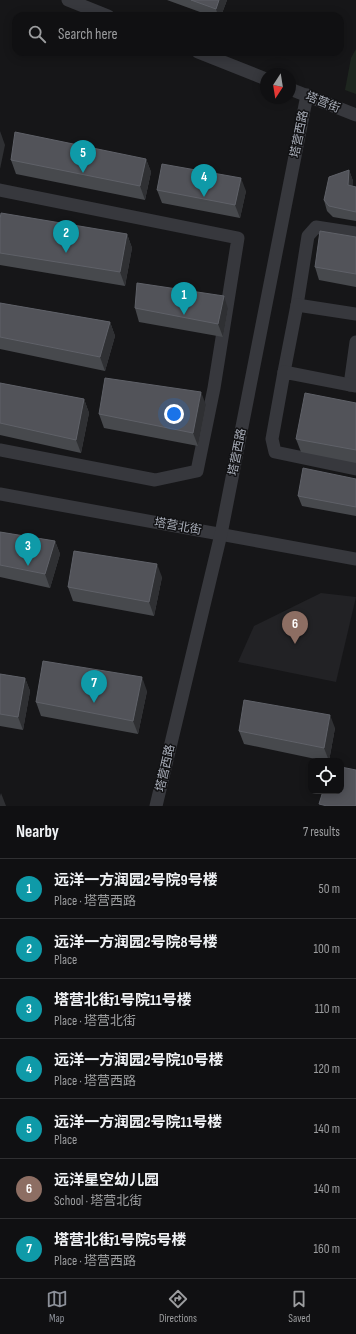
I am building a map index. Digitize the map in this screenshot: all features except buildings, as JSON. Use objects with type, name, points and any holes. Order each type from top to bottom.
[{"type":"street","points":[[68,0],[98,12]]},
{"type":"street","points":[[208,56],[260,77]]},
{"type":"street","name":"塔营街","points":[[296,91],[356,115]]},
{"type":"street","name":"塔营西路","points":[[156,806],[221,534],[307,95]]},
{"type":"street","points":[[0,190],[238,238],[214,388],[197,471],[155,480],[0,450]]},
{"type":"street","points":[[356,233],[316,227],[308,236],[297,305],[272,439],[276,452],[356,468]]},
{"type":"street","points":[[297,305],[356,314]]},
{"type":"street","points":[[284,372],[353,385],[356,348]]},
{"type":"street","name":"塔营北街","points":[[0,494],[356,559]]},
{"type":"shaded area","points":[[356,49],[356,94],[345,90],[351,58]]},
{"type":"shaded area","points":[[321,593],[356,597],[336,682],[238,662],[254,626]]},
{"type":"place","name":"远洋一方润园2号院11号楼","points":[[83,173]]},
{"type":"place","name":"远洋一方润园2号院10号楼","points":[[204,197]]},
{"type":"place","name":"远洋一方润园2号院8号楼","points":[[66,253]]},
{"type":"place","name":"远洋一方润园2号院9号楼","points":[[184,315]]},
{"type":"place","name":"塔营北街1号院11号楼","points":[[28,566]]},
{"type":"place","name":"远洋星空幼儿园","points":[[295,644]]},
{"type":"place","name":"塔营北街1号院5号楼","points":[[94,703]]}]
